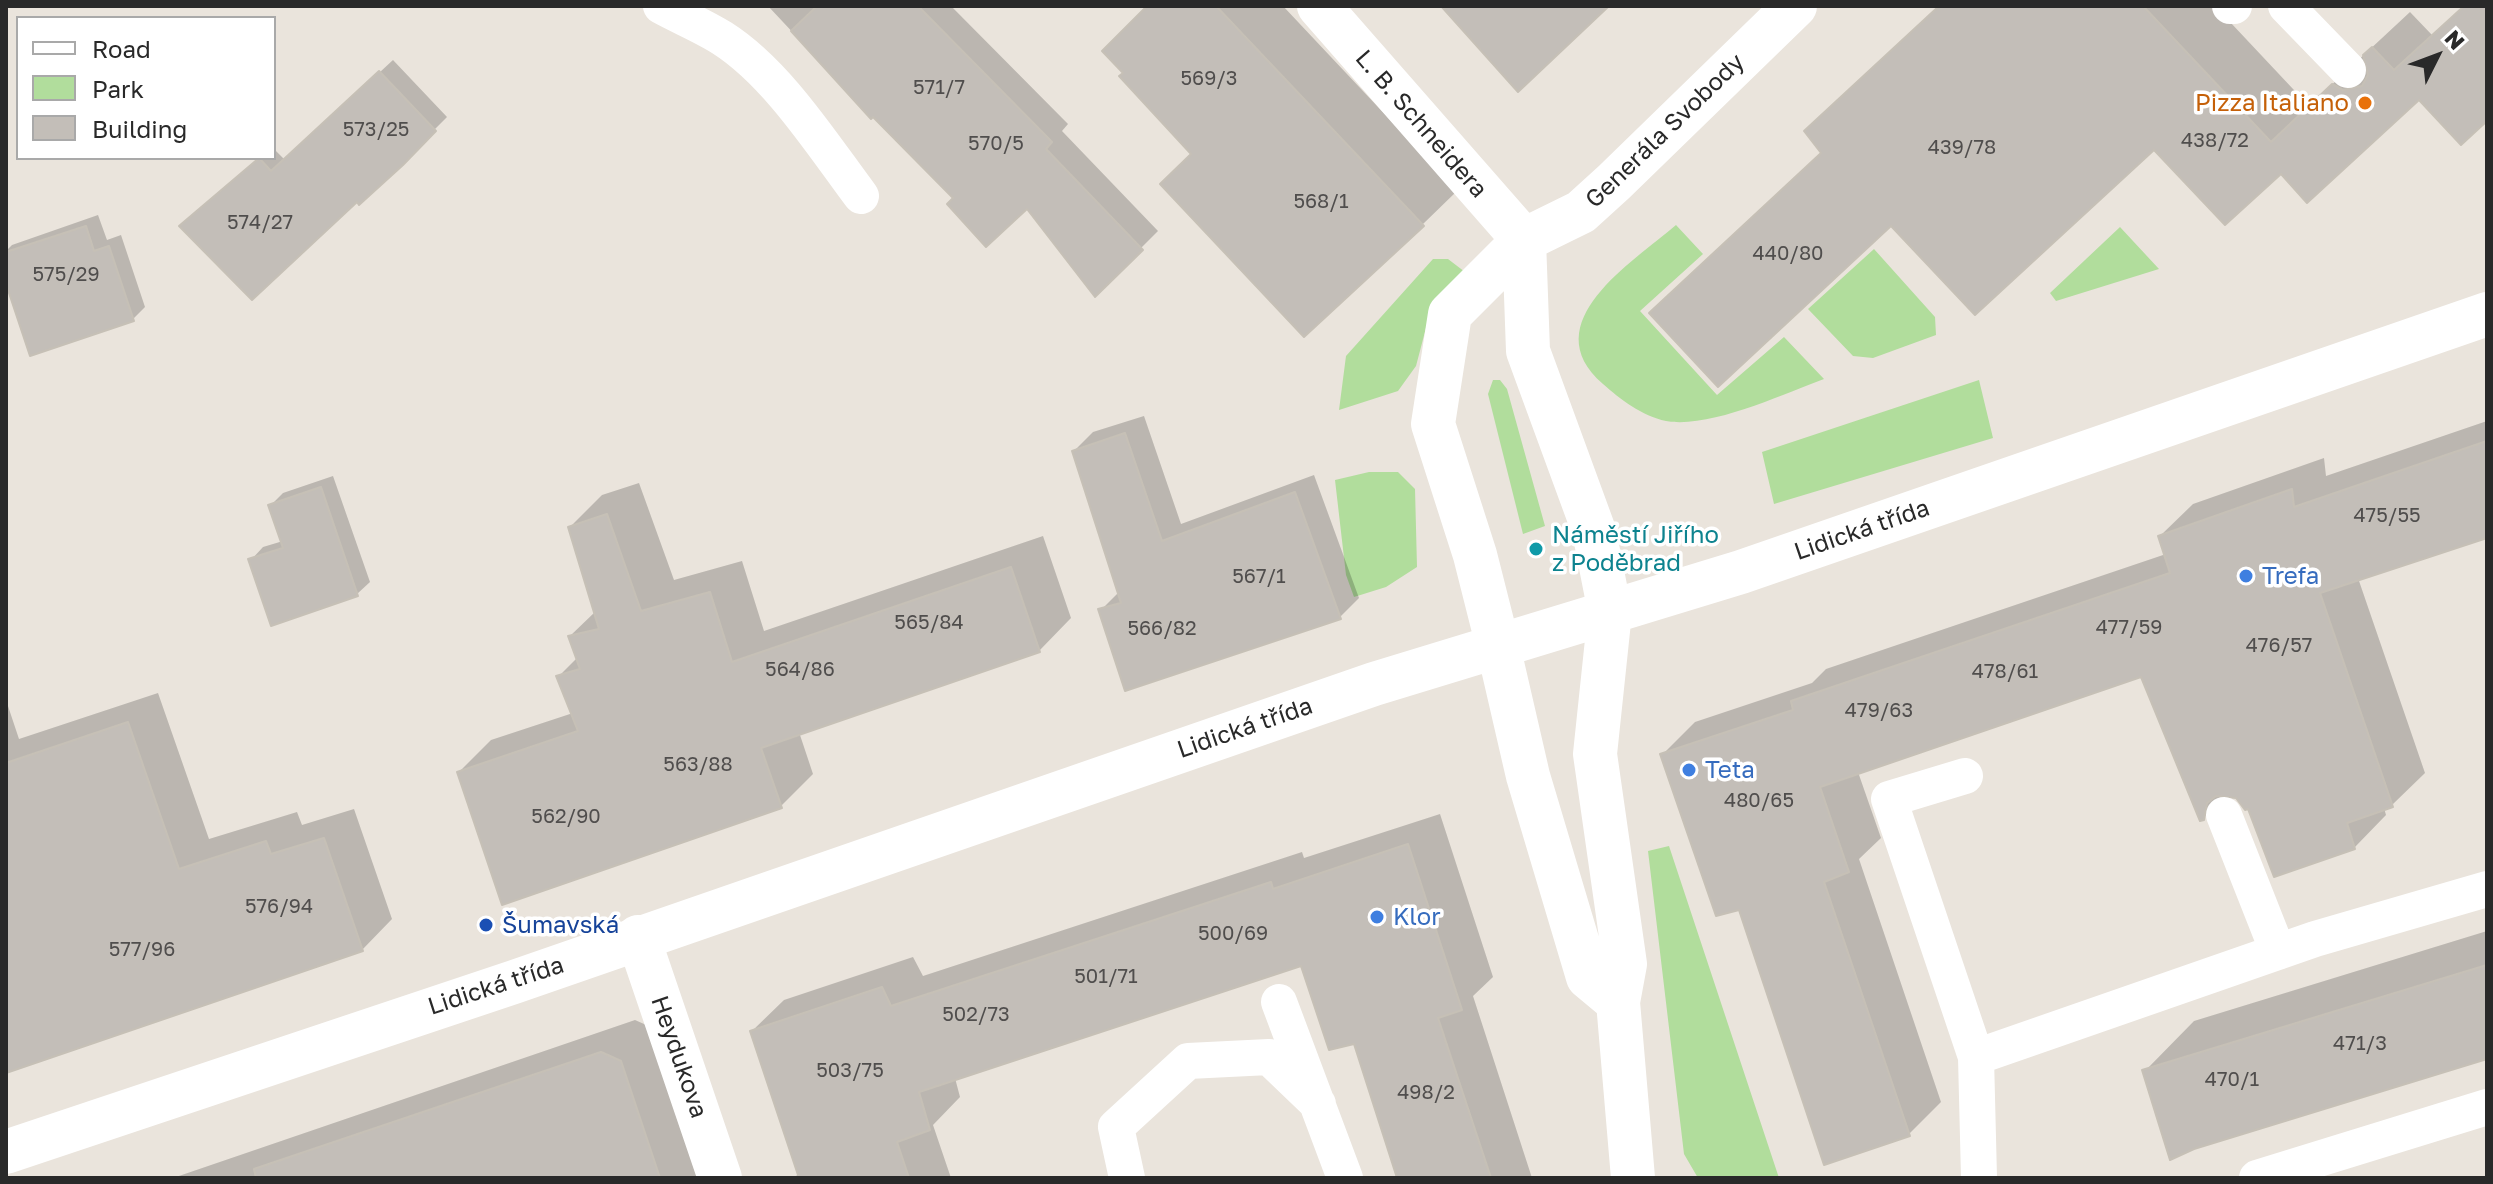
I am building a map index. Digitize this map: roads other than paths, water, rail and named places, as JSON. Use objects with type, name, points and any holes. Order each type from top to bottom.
[{"type":"street","name":"L. B. Schneidera","points":[[1319,6],[1524,240]]},
{"type":"street","name":"Generála Svobody","points":[[1618,1002],[1588,977],[1528,776],[1475,555],[1433,424],[1450,314],[1524,240],[1581,212],[1795,6]]},
{"type":"street","points":[[1524,240],[1528,351],[1565,461],[1594,531],[1610,612],[1595,754],[1625,964],[1618,1002],[1633,1178]]},
{"type":"street","name":"Lidická třída","points":[[6,1152],[1361,689],[1786,557],[2487,314]]},
{"type":"street","name":"Heydukova","points":[[638,937],[720,1178]]},
{"type":"lane","points":[[661,6],[724,40],[761,74],[802,117],[861,196]]},
{"type":"lane","points":[[2286,6],[2348,70]]},
{"type":"lane","points":[[1965,776],[1889,799],[1976,1057],[1979,1178]]},
{"type":"lane","points":[[2224,815],[2278,952]]},
{"type":"lane","points":[[1976,1057],[2278,952],[2487,889]]},
{"type":"lane","points":[[1279,1002],[1345,1178]]},
{"type":"lane","points":[[1127,1178],[1116,1127],[1188,1061],[1269,1057],[1318,1104]]},
{"type":"lane","points":[[2257,1178],[2487,1107]]},
{"type":"place","name":"Pizza Italiano","points":[[2365,103]]},
{"type":"place","name":"Náměstí Jiřího z Poděbrad","points":[[1536,549]]},
{"type":"place","name":"Trefa","points":[[2246,576]]},
{"type":"place","name":"Teta","points":[[1689,770]]},
{"type":"place","name":"Klor","points":[[1377,917]]},
{"type":"place","name":"Šumavská","points":[[486,925]]}]
